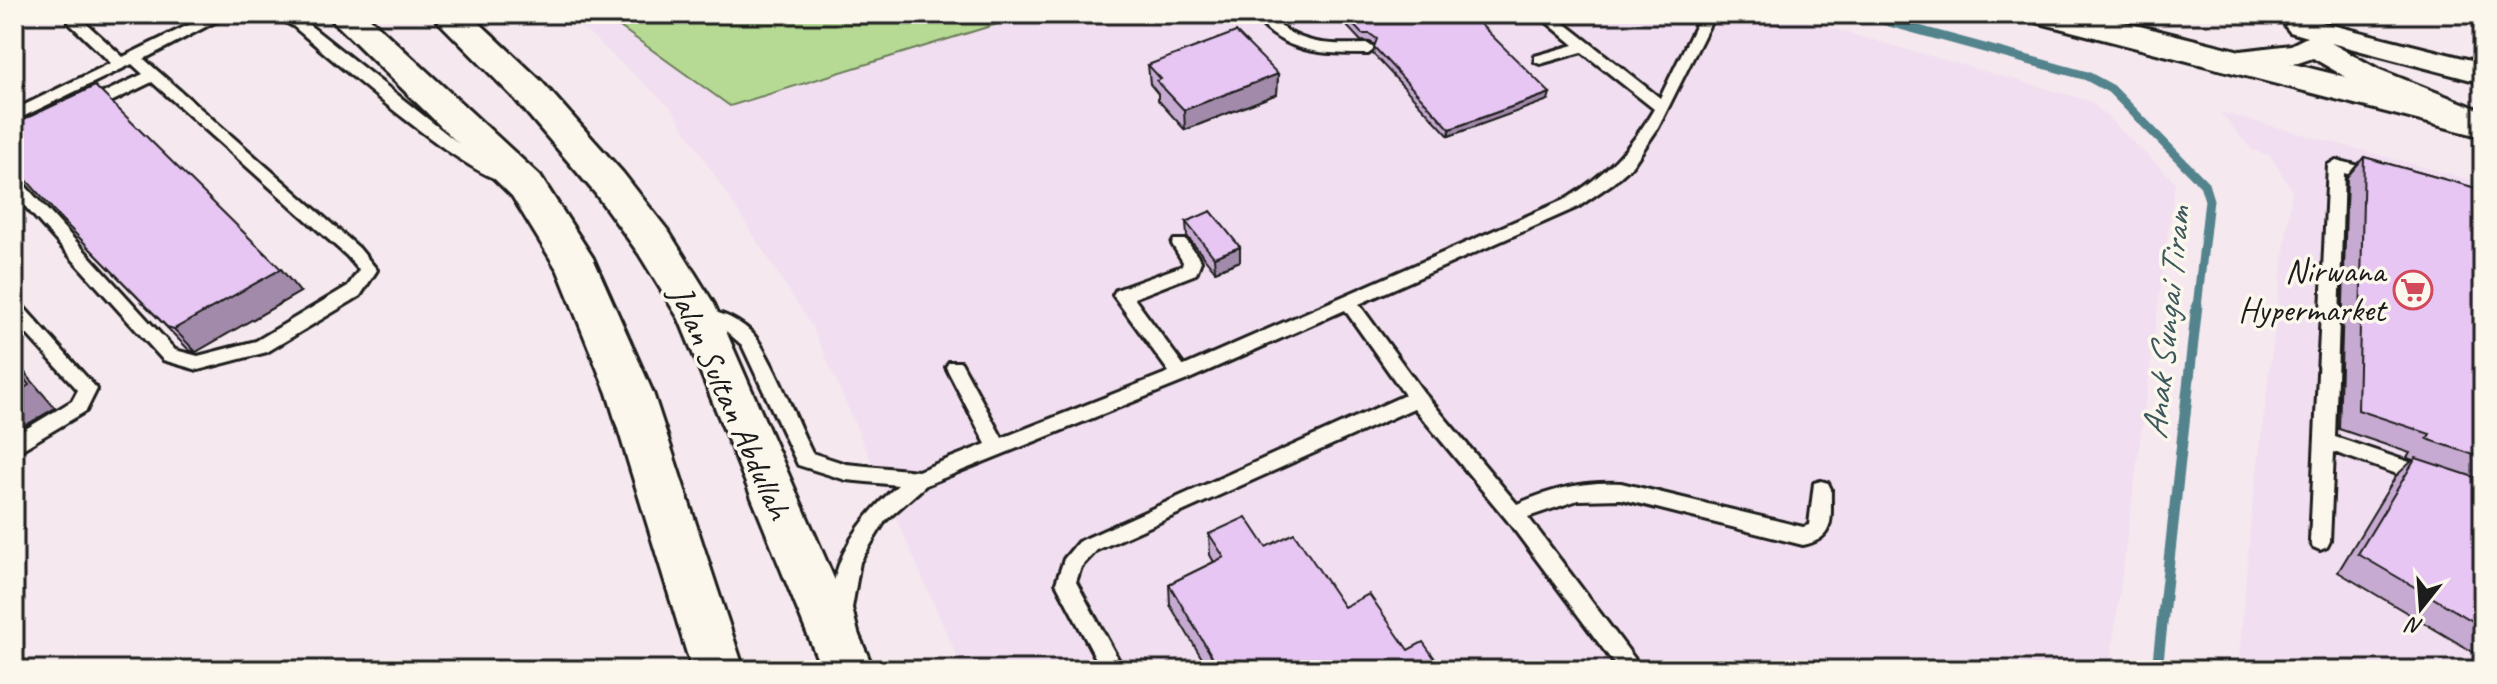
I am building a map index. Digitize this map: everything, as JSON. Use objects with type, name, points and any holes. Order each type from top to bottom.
[{"type":"main road","points":[[344,14],[463,123],[526,186],[578,269],[609,338],[643,433],[718,670]]},
{"type":"main road","name":"Jalan Sultan Abdullah","points":[[449,14],[528,90],[609,183],[654,243],[699,316],[848,670]]},
{"type":"main road","points":[[2048,14],[2483,124]]},
{"type":"street","points":[[2226,61],[2298,54],[2306,35]]},
{"type":"street","points":[[2306,35],[2483,73]]},
{"type":"street","points":[[2306,35],[2335,87]]},
{"type":"street","points":[[2306,35],[2367,76],[2483,124]]},
{"type":"lane","points":[[14,116],[224,14]]},
{"type":"lane","points":[[278,14],[298,23],[461,154],[490,172],[526,186]]},
{"type":"lane","points":[[1260,14],[1271,30],[1290,43],[1324,49],[1368,49]]},
{"type":"lane","points":[[1544,14],[1662,108]]},
{"type":"lane","points":[[856,670],[842,608],[850,560],[878,515],[919,479],[1181,375],[1572,203],[1625,164],[1662,108],[1707,16]]},
{"type":"lane","points":[[14,184],[169,355],[198,363],[261,347],[354,291],[368,270],[353,252],[153,75],[127,60],[74,20]]},
{"type":"lane","points":[[1540,59],[1583,47]]},
{"type":"lane","points":[[70,116],[153,75]]},
{"type":"lane","points":[[2320,541],[2336,165],[2395,181]]},
{"type":"lane","points":[[1180,244],[1192,261],[1190,270],[1122,295],[1181,375]]},
{"type":"lane","points":[[1348,302],[1417,398],[1514,514],[1632,670]]},
{"type":"lane","points":[[14,308],[88,389],[79,406],[14,446]]},
{"type":"lane","points":[[699,316],[732,326],[749,341],[805,459],[846,472],[919,479]]},
{"type":"lane","points":[[955,367],[997,447]]},
{"type":"lane","points":[[1113,670],[1066,583],[1068,567],[1076,554],[1090,544],[1417,398]]},
{"type":"lane","points":[[2325,441],[2440,480]]},
{"type":"lane","points":[[1514,514],[1557,495],[1596,488],[1621,491],[1803,536],[1819,529],[1821,489]]},
{"type":"shaded area","points":[[562,14],[1780,14],[2090,101],[2175,182],[2109,670],[963,670],[813,328],[672,109],[593,37]]},
{"type":"shaded area","points":[[2220,112],[2483,183],[2483,670],[2238,670],[2251,521],[2292,190],[2270,155],[2252,150]]},
{"type":"green space","points":[[602,14],[1030,14],[730,106]]},
{"type":"building","points":[[1470,14],[1550,93],[1450,129],[1374,47],[1377,39],[1370,34],[1362,34],[1345,16]]},
{"type":"building","points":[[1236,32],[1278,74],[1184,110],[1157,81],[1161,79],[1148,65]]},
{"type":"building","points":[[95,86],[281,269],[174,329],[167,327],[62,220],[14,166],[14,124]]},
{"type":"building","name":"Nirwana Hypermarket","points":[[2364,157],[2483,190],[2483,458],[2427,439],[2430,434],[2358,410]]},
{"type":"building","points":[[1211,211],[1240,247],[1214,257],[1186,222]]},
{"type":"building","points":[[14,367],[29,385],[14,394]]},
{"type":"building","points":[[2416,458],[2483,480],[2483,627],[2358,554]]},
{"type":"building","points":[[1246,517],[1266,547],[1294,533],[1344,607],[1369,594],[1408,650],[1423,642],[1443,670],[1220,670],[1169,584],[1224,557],[1209,534]]},
{"type":"waterway","name":"Anak Sungai Tiram","points":[[1860,14],[2087,76],[2111,89],[2204,184],[2209,200],[2197,307]]},
{"type":"waterway","name":"Anak Sungai Tiram","points":[[2157,670],[2197,305]]},
{"type":"place","name":"Nirwana Hypermarket","points":[[2413,290]]}]
